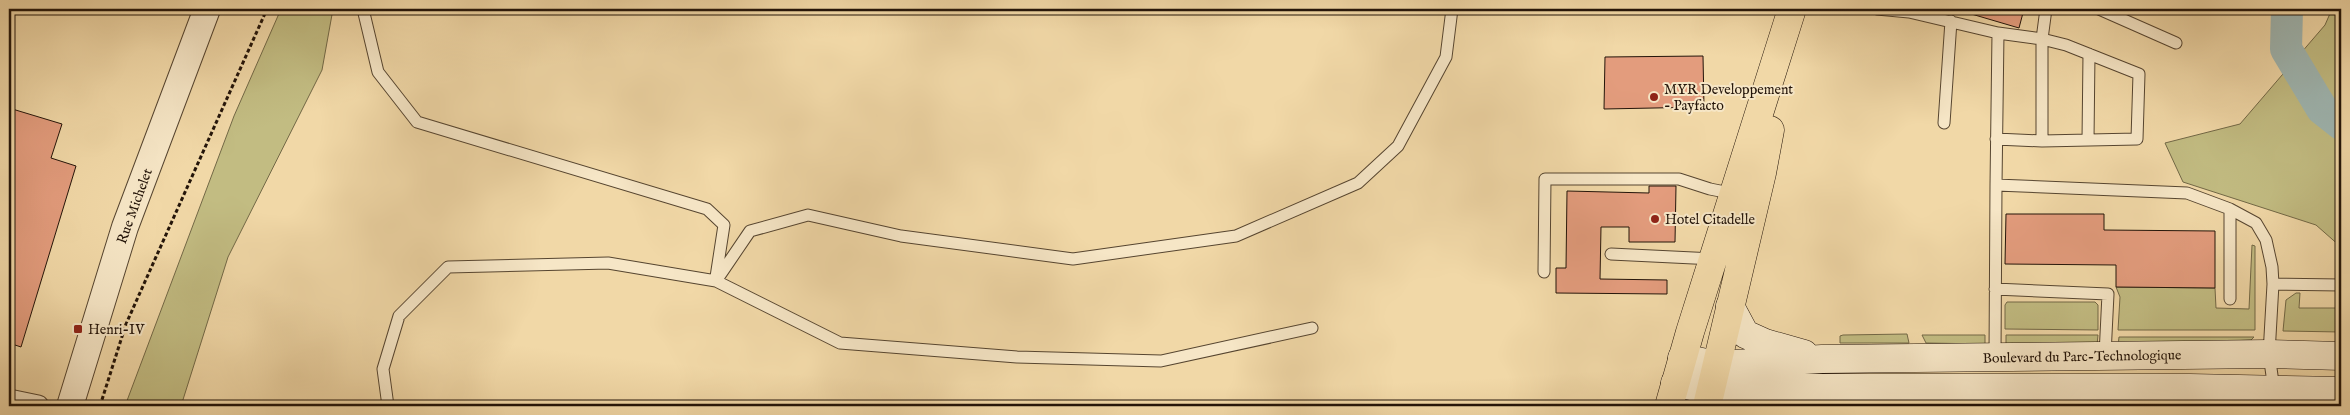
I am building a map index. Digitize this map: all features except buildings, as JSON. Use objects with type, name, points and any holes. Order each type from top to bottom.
[{"type":"main road","points":[[1676,382],[1789,19]]},
{"type":"main road","points":[[1712,387],[1762,173],[1789,19]]},
{"type":"main road","name":"Boulevard du Parc-Technologique","points":[[1730,306],[1745,334],[1765,343],[1822,359]]},
{"type":"main road","name":"Boulevard du Parc-Technologique","points":[[1712,387],[1822,359],[2269,354],[2341,356]]},
{"type":"main road","name":"Boulevard du Parc-Technologique","points":[[1676,382],[1712,387],[2079,393],[2274,390],[2341,391]]},
{"type":"street","name":"Rue Michelet","points":[[70,406],[126,227],[207,9]]},
{"type":"street","points":[[9,400],[38,406]]},
{"type":"lane","points":[[363,9],[378,72],[417,122],[707,209],[724,225],[716,281]]},
{"type":"lane","points":[[716,281],[750,232],[808,215],[901,236],[1073,259],[1236,236],[1358,183],[1398,146],[1446,57],[1452,9]]},
{"type":"lane","points":[[1877,9],[1951,21],[1998,33],[2042,39],[2066,45],[2139,74],[2137,139],[2042,141],[1996,139]]},
{"type":"lane","points":[[2042,141],[2042,39],[2046,9]]},
{"type":"lane","points":[[2099,9],[2176,42]]},
{"type":"lane","points":[[1944,123],[1951,21]]},
{"type":"lane","points":[[1995,356],[1998,33]]},
{"type":"lane","points":[[2088,140],[2089,54]]},
{"type":"lane","points":[[1544,272],[1545,179],[1680,179],[1710,189],[1735,194]]},
{"type":"lane","points":[[1996,185],[2187,193],[2230,210],[2256,223],[2266,240],[2273,284],[2269,354],[2274,390]]},
{"type":"lane","points":[[2230,210],[2230,300]]},
{"type":"lane","points":[[1611,254],[1714,259]]},
{"type":"lane","points":[[388,406],[384,369],[399,316],[448,267],[608,262],[716,281],[840,343],[1007,357],[1161,361],[1312,328]]},
{"type":"lane","points":[[2273,284],[2341,286]]},
{"type":"lane","points":[[1995,289],[2108,294],[2105,355]]},
{"type":"path","points":[[100,406],[126,324],[267,9]]},
{"type":"shaded area","points":[[281,9],[333,9],[322,70],[228,257],[181,406],[125,406],[234,116]]},
{"type":"shaded area","points":[[2332,9],[2341,9],[2341,247],[2316,225],[2183,182],[2165,143],[2240,124],[2325,25]]},
{"type":"shaded area","points":[[2252,245],[2255,246],[2255,330],[2118,330],[2120,297],[2116,287],[2215,288],[2216,308],[2249,309]]},
{"type":"shaded area","points":[[2296,293],[2300,293],[2299,308],[2341,308],[2341,332],[2283,331],[2286,300]]},
{"type":"shaded area","points":[[2007,302],[2095,302],[2098,305],[2098,330],[2005,329],[2005,305]]},
{"type":"shaded area","points":[[1907,334],[1909,343],[1840,343],[1840,336],[1843,335]]},
{"type":"shaded area","points":[[1922,335],[1985,335],[1985,344],[1926,343]]},
{"type":"shaded area","points":[[2006,335],[2098,335],[2097,345],[2006,344]]},
{"type":"shaded area","points":[[2119,337],[2254,337],[2251,340],[2118,346]]},
{"type":"shaded area","points":[[2095,400],[2155,400],[2170,406],[2096,406]]},
{"type":"waterway","points":[[2287,9],[2286,49],[2322,109],[2341,124]]},
{"type":"place","name":"MYR Developpement - Payfacto","points":[[1654,97]]},
{"type":"place","name":"Hotel Citadelle","points":[[1655,219]]},
{"type":"place","name":"Henri-IV","points":[[78,329]]}]
